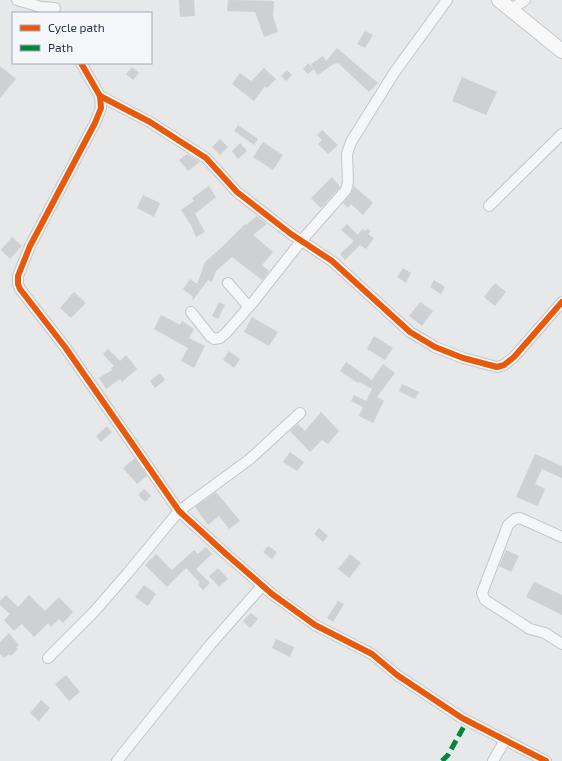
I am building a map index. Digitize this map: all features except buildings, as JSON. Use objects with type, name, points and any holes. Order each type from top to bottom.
[{"type":"main road","points":[[499,0],[562,52]]},
{"type":"street","points":[[17,0],[41,7],[55,7]]},
{"type":"street","points":[[191,312],[214,339],[224,335],[249,307],[302,240],[346,190],[348,182],[347,154],[351,142],[394,73],[447,0]]},
{"type":"street","points":[[510,10],[525,0]]},
{"type":"street","points":[[82,64],[100,96],[101,108],[95,124],[30,246],[21,266],[18,284],[65,347],[180,511],[262,586],[314,625],[372,654],[397,675],[440,704],[546,761]]},
{"type":"street","points":[[100,96],[150,122],[206,158],[237,192],[287,231],[332,260],[410,332],[435,347],[463,358],[497,367],[504,365],[514,357],[562,302]]},
{"type":"street","points":[[489,206],[562,134]]},
{"type":"street","points":[[228,283],[249,307]]},
{"type":"street","points":[[48,658],[93,613],[128,574],[180,511],[250,459],[300,413]]},
{"type":"street","points":[[562,536],[520,518],[515,519],[508,525],[482,593],[486,600],[530,629],[545,633],[562,644]]},
{"type":"street","points":[[117,761],[210,645],[262,586]]},
{"type":"street","points":[[493,761],[505,740]]},
{"type":"marked path","points":[[442,761],[448,755],[467,721]]},
{"type":"cycle path","points":[[82,64],[100,96],[101,108],[95,123],[30,246],[18,276],[18,284],[20,289],[65,347],[179,511],[226,554],[272,594],[315,625],[372,654],[397,675],[462,718],[546,761]]},
{"type":"cycle path","points":[[100,96],[150,122],[206,158],[237,192],[291,234],[332,261],[410,332],[435,347],[463,358],[497,367],[504,365],[514,357],[562,302]]}]
